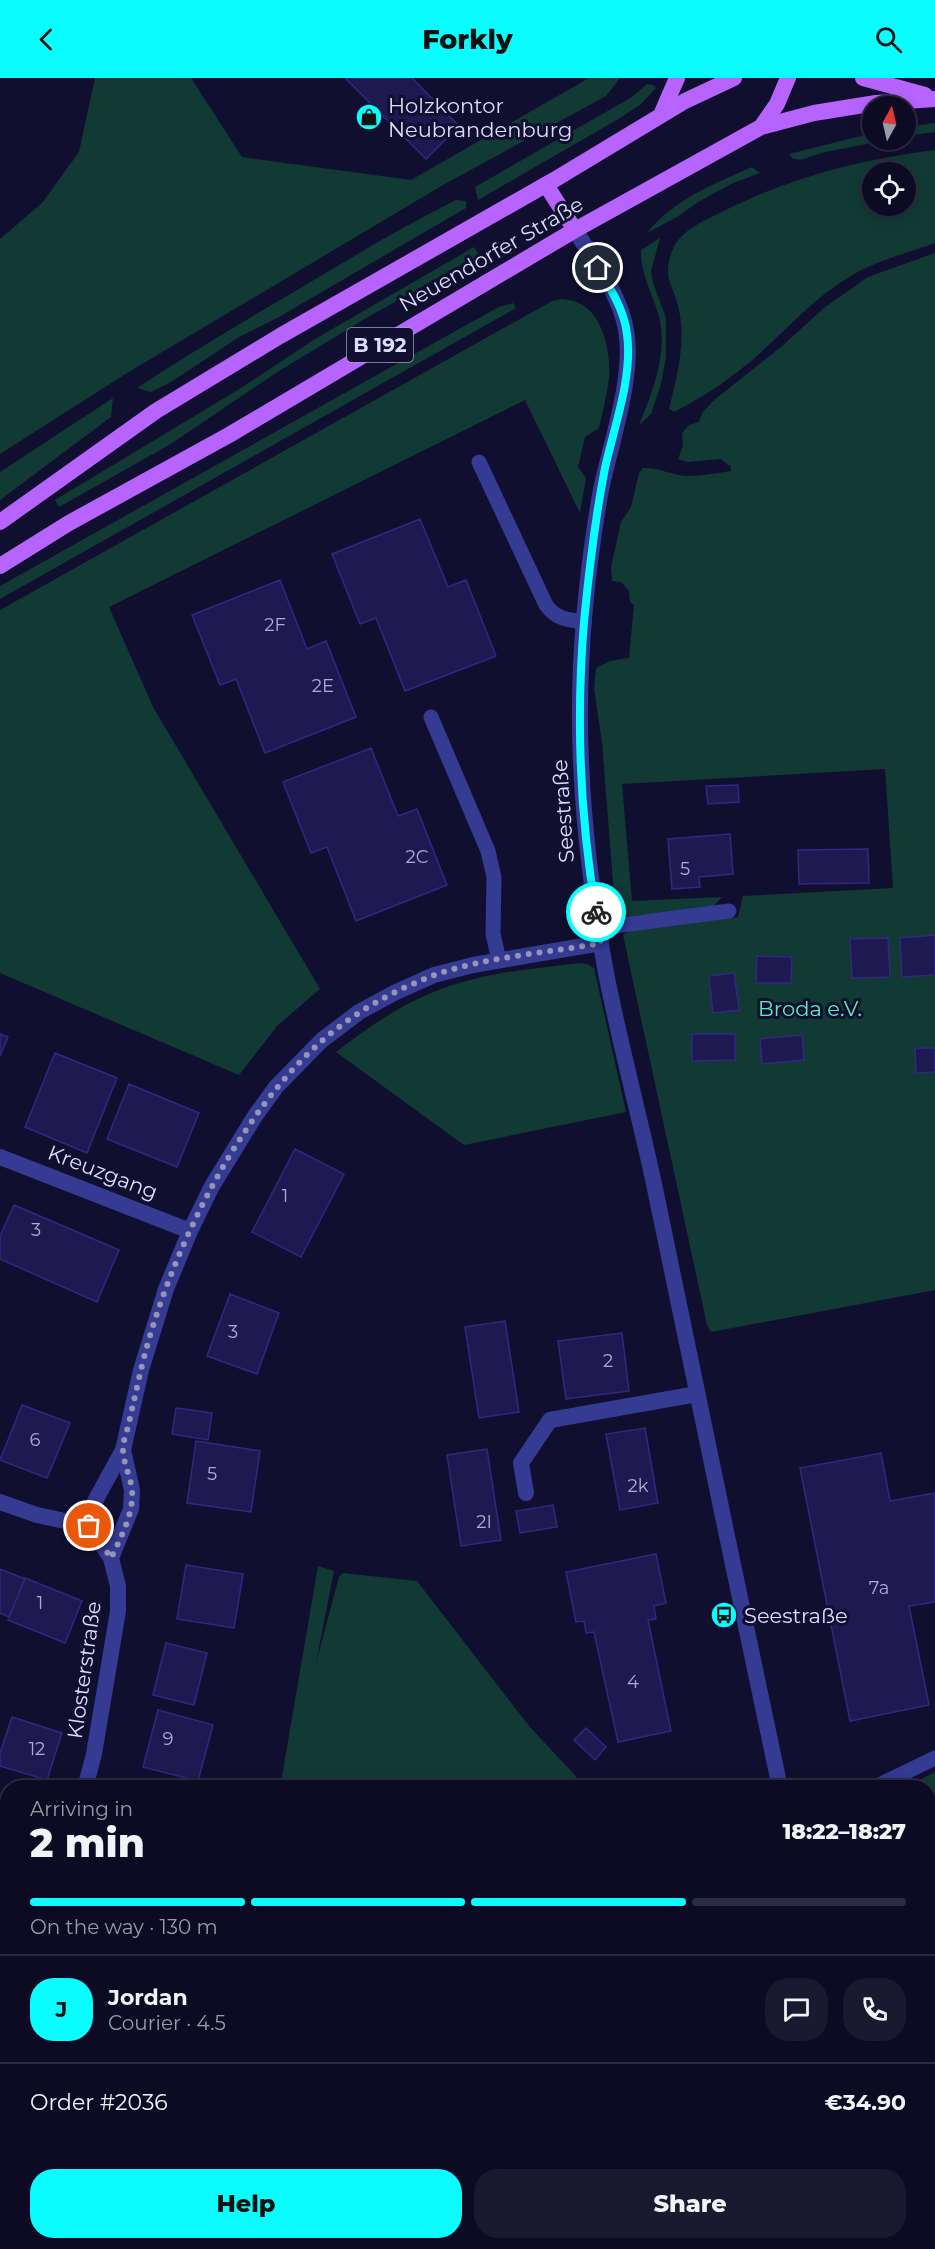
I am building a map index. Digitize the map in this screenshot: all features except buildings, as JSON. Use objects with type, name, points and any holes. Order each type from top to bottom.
[{"type":"main road","points":[[661,115],[677,78]]},
{"type":"main road","name":"Neuendorfer Straße","points":[[0,522],[156,411],[280,336],[546,185],[685,101],[734,78]]},
{"type":"main road","points":[[761,127],[777,104],[788,78]]},
{"type":"main road","points":[[862,78],[935,98]]},
{"type":"main road","name":"Neuendorfer Straße","points":[[0,566],[69,523],[229,435],[575,231],[761,127],[824,111],[876,103],[935,98]]},
{"type":"main road","points":[[546,185],[575,231]]},
{"type":"street","name":"Seestraße","points":[[575,231],[619,306],[627,333],[628,348],[620,410],[596,520],[584,622],[580,727],[585,833],[600,936],[778,1780]]},
{"type":"street","points":[[0,1502],[37,1515],[89,1526],[95,1501],[123,1450],[141,1370],[166,1288],[190,1231],[212,1186],[255,1116],[276,1087],[322,1040],[359,1012],[434,975],[600,936]]},
{"type":"street","name":"Kreuzgang","points":[[0,1157],[190,1231]]},
{"type":"street","points":[[526,1493],[521,1463],[550,1420],[697,1394]]},
{"type":"street","points":[[111,1558],[131,1509],[132,1490],[123,1450]]},
{"type":"street","name":"Klosterstraße","points":[[87,1780],[94,1754],[118,1611],[118,1586],[111,1558],[89,1526]]},
{"type":"lane","points":[[479,462],[546,605],[554,615],[584,622]]},
{"type":"lane","points":[[431,717],[488,851],[494,877],[493,934],[499,960]]},
{"type":"lane","points":[[600,936],[729,911]]},
{"type":"lane","points":[[890,1780],[935,1758]]},
{"type":"green space","points":[[95,78],[191,78],[242,157],[411,180],[589,78],[620,78],[606,96],[443,185],[127,373],[0,454],[0,239],[42,203],[79,152]]},
{"type":"green space","points":[[647,84],[656,88],[640,105],[478,200],[475,187],[632,97]]},
{"type":"green space","points":[[935,123],[935,132],[916,135],[916,126]]},
{"type":"green space","points":[[862,136],[862,145],[825,152],[800,160],[792,158],[789,154]]},
{"type":"green space","points":[[935,150],[935,243],[880,262],[836,285],[728,379],[674,412],[669,409],[680,358],[682,332],[681,319],[668,270],[671,254],[679,239],[699,223],[773,189],[862,163],[862,216],[916,216],[916,162],[866,162]]},
{"type":"green space","points":[[752,167],[760,173],[733,183],[647,233],[669,211],[682,202],[709,186]]},
{"type":"green space","points":[[456,200],[466,201],[466,208],[279,317],[239,337],[171,382],[151,392],[137,388],[345,261]]},
{"type":"green space","points":[[660,238],[651,271],[666,318],[666,357],[661,384],[651,414],[639,425],[657,374],[662,347],[660,321],[645,278],[641,250]]},
{"type":"green space","points":[[474,247],[479,255],[368,317],[279,371],[169,445],[59,507],[55,500],[241,388],[315,339]]},
{"type":"green space","name":"Broda e.V.","points":[[935,253],[935,1290],[711,1332],[707,1325],[623,935],[629,931],[738,917],[743,896],[893,888],[885,769],[622,784],[632,901],[722,897],[712,908],[630,916],[619,913],[615,908],[602,742],[594,689],[596,668],[610,661],[629,658],[634,605],[630,602],[629,591],[621,582],[612,581],[611,567],[621,522],[631,507],[639,473],[643,468],[687,476],[731,471],[731,467],[721,459],[687,462],[678,459],[683,446],[682,433],[689,425],[699,422],[702,413],[714,400],[781,347],[825,307],[868,277]]},
{"type":"green space","points":[[562,299],[579,303],[591,312],[605,338],[609,359],[608,384],[599,428],[585,437],[578,467],[586,478],[580,513],[525,400],[109,607],[153,707],[320,989],[278,1025],[239,1075],[0,973],[0,610],[552,301]]},
{"type":"green space","points":[[513,303],[516,308],[0,599],[0,586],[459,329],[499,307]]},
{"type":"green space","points":[[113,398],[111,417],[0,500],[0,472]]},
{"type":"green space","points":[[579,963],[594,968],[626,1112],[464,1145],[336,1052],[368,1028],[401,1008],[455,984],[513,971]]},
{"type":"green space","points":[[318,1566],[334,1571],[316,1663],[339,1577],[343,1573],[417,1581],[529,1726],[579,1780],[281,1780]]},
{"type":"green space","points":[[935,1772],[935,1780],[920,1780]]},
{"type":"way so far","points":[[89,1526],[111,1558],[131,1509],[132,1490],[123,1450],[141,1370],[166,1288],[212,1186],[255,1116],[276,1087],[322,1040],[359,1012],[434,975],[499,960],[601,943],[596,912]]},
{"type":"place","name":"Holzkontor Neubrandenburg","points":[[369,117]]},
{"type":"place","name":"Seestraße","points":[[724,1615]]},
{"type":"route","points":[[596,912],[585,833],[580,727],[581,670],[596,520],[605,470],[620,410],[628,348],[627,333],[619,306],[598,268]]}]
